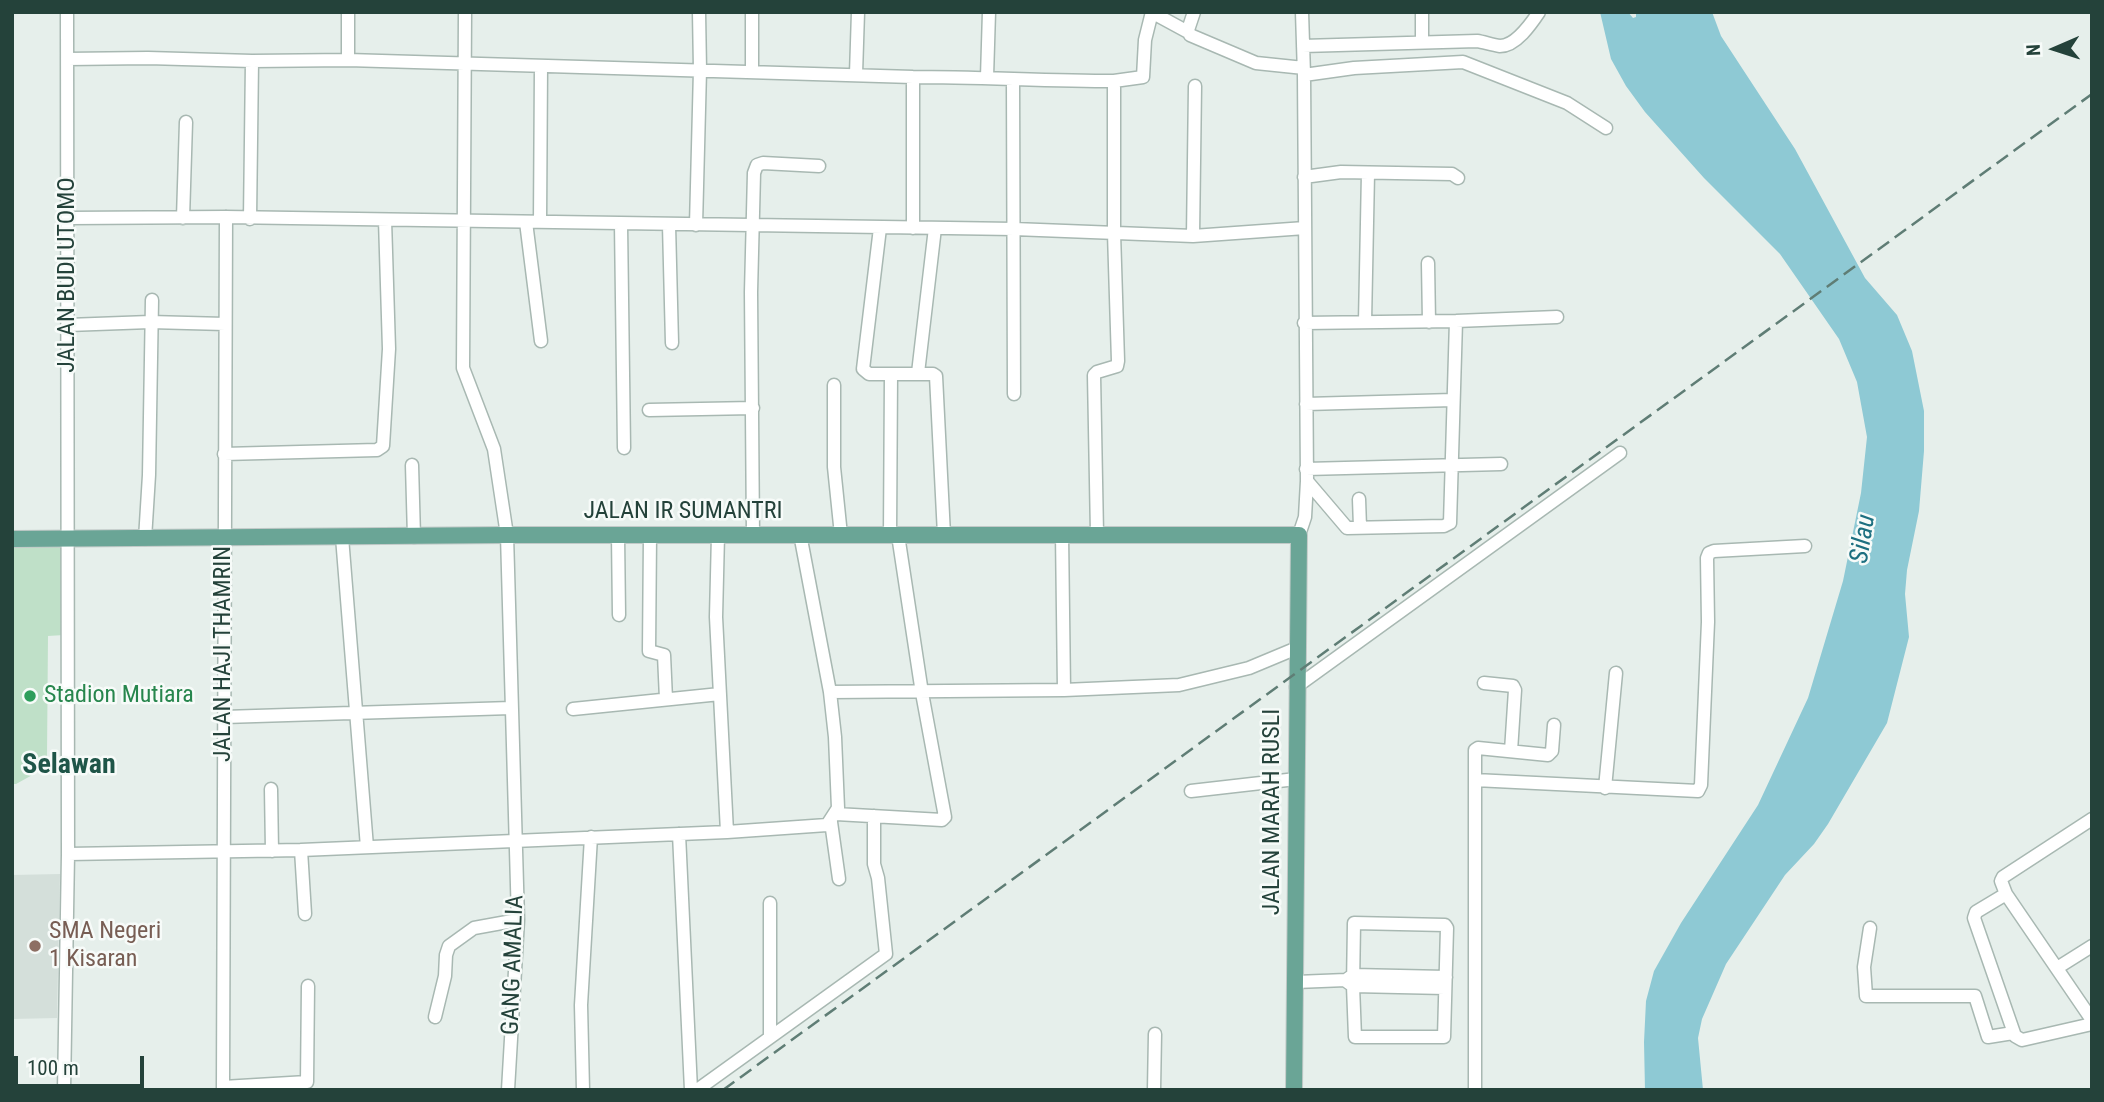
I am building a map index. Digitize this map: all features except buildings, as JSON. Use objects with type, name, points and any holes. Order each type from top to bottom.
[{"type":"main road","name":"JALAN IR SUMANTRI","points":[[12,539],[800,534],[1299,535]]},
{"type":"main road","name":"JALAN MARAH RUSLI","points":[[1294,1090],[1299,535]]},
{"type":"street","name":"JALAN BUDI UTOMO","points":[[64,1090],[68,854],[67,12]]},
{"type":"street","points":[[348,12],[348,60]]},
{"type":"street","name":"GANG AMALIA","points":[[465,12],[463,368],[495,449],[507,535],[518,920],[508,1090]]},
{"type":"street","points":[[696,225],[699,12]]},
{"type":"street","points":[[752,12],[752,71]]},
{"type":"street","points":[[856,74],[858,12]]},
{"type":"street","points":[[987,77],[989,12]]},
{"type":"street","points":[[1188,32],[1194,12]]},
{"type":"street","points":[[1299,535],[1305,517],[1307,475],[1302,12]]},
{"type":"street","points":[[1422,12],[1422,41]]},
{"type":"street","points":[[1303,46],[1422,41],[1477,41],[1500,46],[1507,44],[1531,25],[1539,12]]},
{"type":"street","points":[[68,58],[348,60],[1114,81],[1143,77],[1145,40],[1152,13],[1190,35],[1256,63],[1304,71],[1463,62],[1567,103],[1606,128]]},
{"type":"street","points":[[250,219],[252,61]]},
{"type":"street","points":[[540,222],[541,66]]},
{"type":"street","points":[[913,77],[913,228]]},
{"type":"street","points":[[1013,80],[1014,394]]},
{"type":"street","points":[[1097,534],[1094,375],[1118,364],[1114,233],[1114,81]]},
{"type":"street","points":[[1193,236],[1195,86]]},
{"type":"street","points":[[183,218],[186,122]]},
{"type":"street","points":[[753,535],[754,173],[757,165],[763,163],[819,166]]},
{"type":"street","points":[[1304,177],[1341,172],[1452,174],[1458,178]]},
{"type":"street","points":[[1365,322],[1368,173]]},
{"type":"street","name":"JALAN HAJI THAMRIN","points":[[223,1088],[226,217]]},
{"type":"street","points":[[69,218],[465,220],[1014,229],[1193,236],[1305,228]]},
{"type":"street","points":[[224,454],[377,450],[383,446],[388,349],[385,220]]},
{"type":"street","points":[[526,222],[541,341]]},
{"type":"street","points":[[621,224],[624,448]]},
{"type":"street","points":[[669,225],[672,343]]},
{"type":"street","points":[[880,228],[863,369],[869,374],[918,373],[936,376],[944,535]]},
{"type":"street","points":[[918,373],[935,228]]},
{"type":"street","points":[[1428,263],[1429,321]]},
{"type":"street","points":[[145,539],[149,475],[152,300]]},
{"type":"street","points":[[1304,323],[1557,317]]},
{"type":"street","points":[[1307,475],[1343,526],[1447,525],[1451,520],[1456,321]]},
{"type":"street","points":[[68,325],[150,322],[225,324]]},
{"type":"street","points":[[68,854],[272,851],[727,832],[819,827],[833,818],[874,816],[942,820],[946,817],[894,535],[891,374]]},
{"type":"street","points":[[834,385],[834,467],[841,536]]},
{"type":"street","points":[[1306,404],[1452,400]]},
{"type":"street","points":[[649,410],[753,408]]},
{"type":"street","points":[[1296,687],[1620,453]]},
{"type":"street","points":[[1307,475],[1501,464]]},
{"type":"street","points":[[412,465],[414,537]]},
{"type":"street","points":[[1359,499],[1360,527]]},
{"type":"street","points":[[800,534],[830,692],[838,799],[833,818],[839,879]]},
{"type":"street","points":[[1062,534],[1065,690]]},
{"type":"street","points":[[718,535],[716,617],[727,832]]},
{"type":"street","points":[[618,536],[619,615]]},
{"type":"street","points":[[650,536],[649,651],[664,655],[666,699]]},
{"type":"street","points":[[342,537],[367,847]]},
{"type":"street","points":[[1475,780],[1698,791],[1701,785],[1709,553],[1805,546]]},
{"type":"street","points":[[830,692],[922,693],[1178,685],[1249,668],[1297,649]]},
{"type":"street","points":[[1605,788],[1615,673]]},
{"type":"street","points":[[1484,683],[1513,686],[1515,690],[1511,751]]},
{"type":"street","points":[[573,709],[720,694]]},
{"type":"street","points":[[224,717],[510,708]]},
{"type":"street","points":[[1475,1090],[1475,750],[1481,748],[1548,755],[1552,751],[1553,725]]},
{"type":"street","points":[[1191,791],[1296,779]]},
{"type":"street","points":[[271,789],[272,851]]},
{"type":"street","points":[[697,1090],[886,954],[878,878],[874,864],[874,816]]},
{"type":"street","points":[[2006,894],[1976,912],[1974,918],[2017,1039],[2092,1022],[2001,885],[2002,878],[2092,819]]},
{"type":"street","points":[[679,834],[691,1090]]},
{"type":"street","points":[[583,1090],[581,1004],[591,837]]},
{"type":"street","points":[[301,850],[305,914]]},
{"type":"street","points":[[770,903],[770,1037]]},
{"type":"street","points":[[435,1017],[449,946],[474,928],[518,920]]},
{"type":"street","points":[[1354,923],[1443,924],[1447,928],[1446,982],[1445,1037],[1358,1039],[1355,1036],[1351,980],[1354,923]]},
{"type":"street","points":[[1870,928],[1864,967],[1866,996],[1975,996],[1989,1038],[2013,1033]]},
{"type":"street","points":[[2057,968],[2092,946]]},
{"type":"street","points":[[1296,982],[1446,982]]},
{"type":"street","points":[[223,1088],[307,1082],[308,986]]},
{"type":"street","points":[[1154,1090],[1155,1034]]},
{"type":"shaded area","name":"SMA Negeri 1 Kisaran","points":[[60,874],[57,1018],[12,1019],[12,875]]},
{"type":"green space","points":[[12,544],[64,544],[64,635],[48,636],[47,756],[36,773],[16,784],[12,784]]},
{"type":"water","name":"Silau","points":[[1600,12],[1628,12],[1633,18],[1636,17],[1636,12],[1712,12],[1721,36],[1795,149],[1865,278],[1897,315],[1912,351],[1924,411],[1919,511],[1905,594],[1909,637],[1887,723],[1828,824],[1814,844],[1785,875],[1726,964],[1702,1019],[1698,1038],[1703,1090],[1645,1090],[1646,1001],[1654,971],[1681,923],[1758,805],[1808,698],[1843,581],[1861,493],[1867,437],[1857,382],[1839,339],[1780,254],[1704,178],[1645,112],[1611,59]]},
{"type":"railway","points":[[723,1090],[2092,94]]},
{"type":"place","name":"Stadion Mutiara","points":[[30,696]]},
{"type":"place","name":"SMA Negeri 1 Kisaran","points":[[35,946]]},
{"type":"district","name":"Selawan","points":[[69,766]]}]
